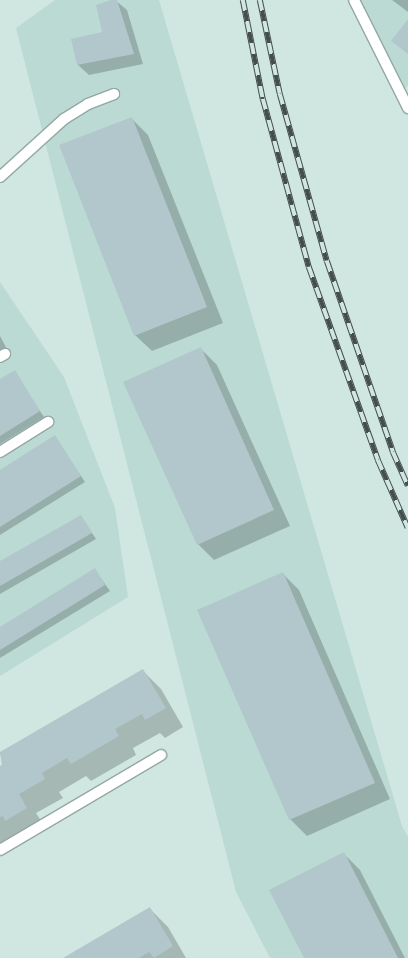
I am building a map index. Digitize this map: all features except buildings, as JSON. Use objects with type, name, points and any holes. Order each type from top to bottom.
[{"type":"lane","points":[[354,0],[408,108]]},
{"type":"lane","points":[[0,177],[64,119],[88,104],[114,94]]},
{"type":"lane","points":[[0,452],[48,422]]},
{"type":"lane","points":[[0,850],[161,755]]},
{"type":"shaded area","points":[[55,0],[159,0],[402,826],[408,837],[408,958],[270,958],[236,892],[16,28]]},
{"type":"shaded area","points":[[356,0],[408,0],[408,85],[403,91]]},
{"type":"shaded area","points":[[0,282],[64,377],[115,508],[128,597],[0,676]]},
{"type":"railway","points":[[243,0],[263,99],[309,267],[378,460],[408,528]]},
{"type":"railway","points":[[260,0],[280,94],[327,261],[393,452],[408,486]]}]
